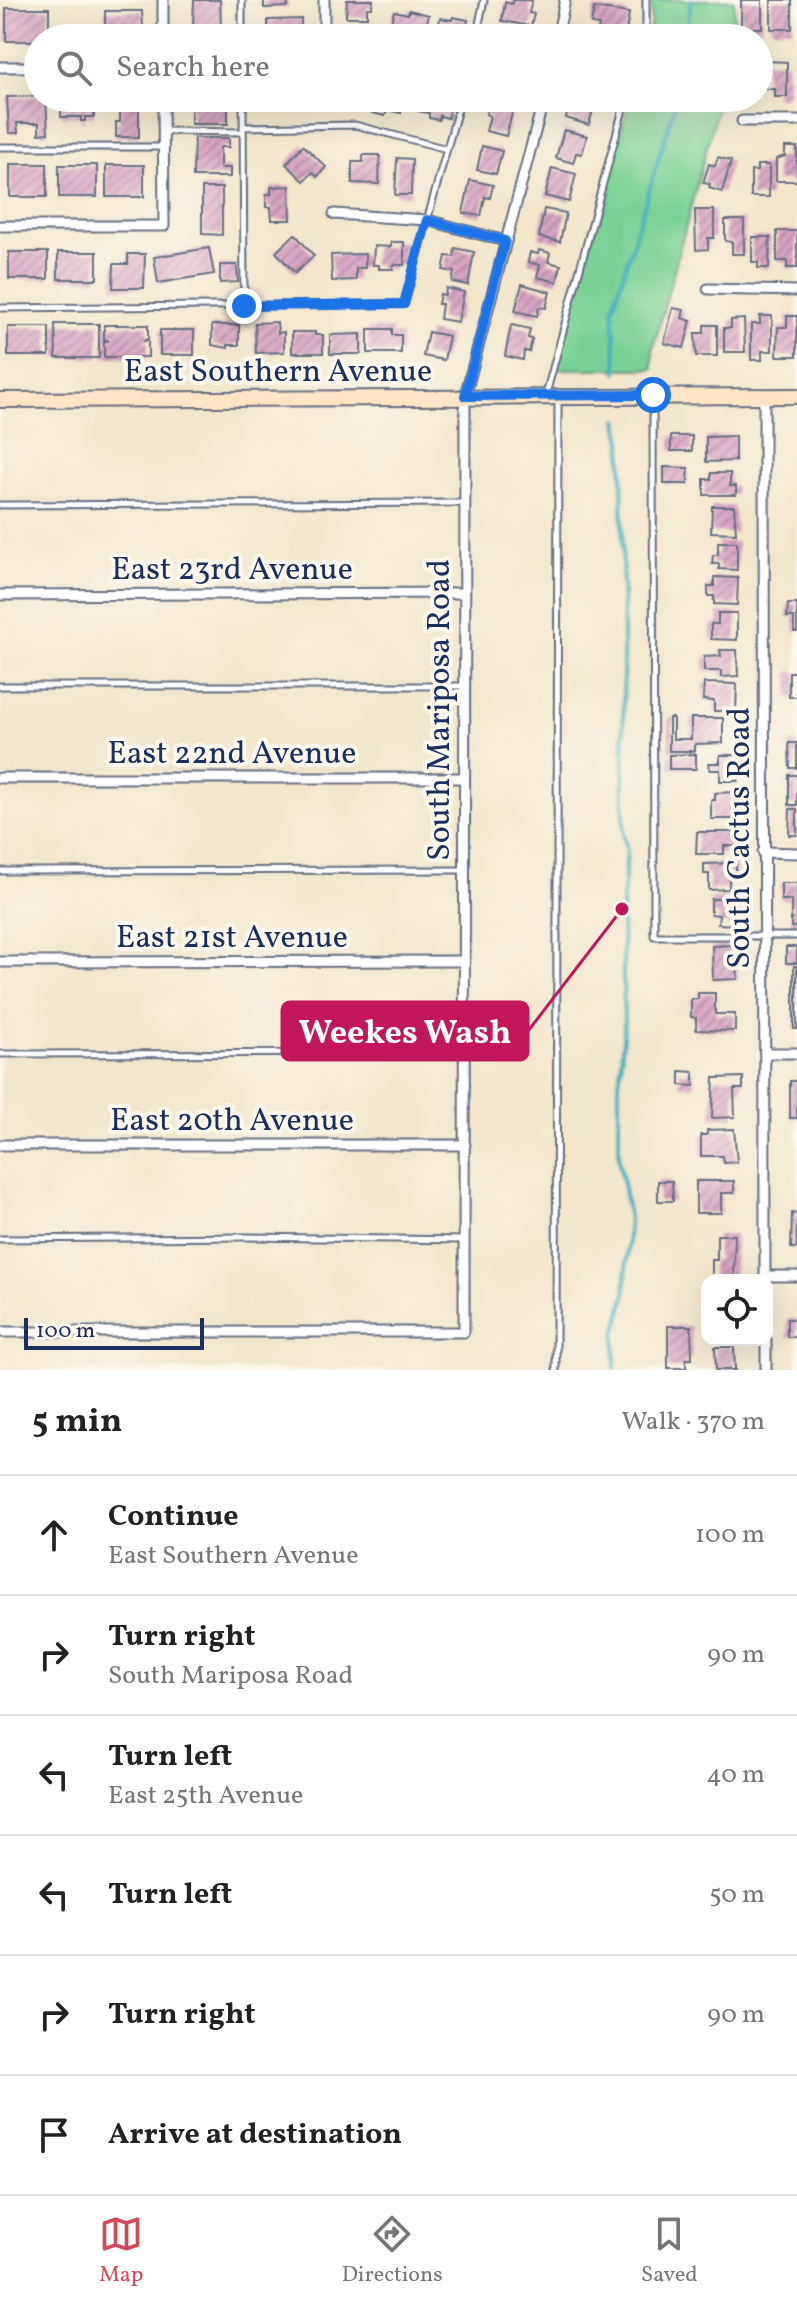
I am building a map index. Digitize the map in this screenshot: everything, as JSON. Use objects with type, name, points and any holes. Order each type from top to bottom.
[{"type":"main road","name":"East Southern Avenue","points":[[0,400],[797,396]]},
{"type":"street","points":[[163,0],[163,24]]},
{"type":"street","points":[[324,0],[324,24]]},
{"type":"street","points":[[560,24],[565,0]]},
{"type":"street","points":[[0,67],[24,67]]},
{"type":"street","points":[[0,226],[164,226],[163,112]]},
{"type":"street","name":"South Mariposa Road","points":[[0,1332],[464,1332],[465,396],[540,112]]},
{"type":"street","points":[[742,121],[797,121]]},
{"type":"street","points":[[334,214],[427,220],[505,241]]},
{"type":"street","points":[[708,289],[797,291]]},
{"type":"street","name":"South Cactus Road","points":[[764,396],[765,1274]]},
{"type":"street","name":"East 23rd Avenue","points":[[0,595],[464,593]]},
{"type":"street","name":"East 22nd Avenue","points":[[0,778],[463,778]]},
{"type":"street","points":[[763,852],[797,853]]},
{"type":"street","name":"East 21st Avenue","points":[[0,962],[464,961]]},
{"type":"street","points":[[765,1053],[797,1053]]},
{"type":"street","name":"East 20th Avenue","points":[[0,1145],[465,1145]]},
{"type":"street","points":[[773,1278],[797,1276]]},
{"type":"street","points":[[766,1346],[766,1370]]},
{"type":"lane","points":[[242,0],[242,24]]},
{"type":"lane","points":[[479,24],[484,0]]},
{"type":"lane","points":[[646,0],[646,24]]},
{"type":"lane","points":[[243,112],[244,306]]},
{"type":"lane","points":[[0,308],[404,304],[457,112]]},
{"type":"lane","points":[[556,1370],[552,395],[623,112]]},
{"type":"lane","points":[[163,131],[355,125],[447,149]]},
{"type":"lane","points":[[0,147],[164,147]]},
{"type":"lane","points":[[653,395],[654,936],[797,936]]},
{"type":"lane","points":[[0,505],[464,503]]},
{"type":"lane","points":[[0,686],[464,686]]},
{"type":"lane","points":[[0,871],[464,870]]},
{"type":"lane","points":[[0,1054],[465,1053]]},
{"type":"lane","points":[[0,1239],[247,1237],[465,1240]]},
{"type":"green space","points":[[651,0],[734,0],[735,24],[651,23]]},
{"type":"green space","points":[[626,112],[716,112],[653,349],[653,369],[557,369]]},
{"type":"building","points":[[194,0],[220,0],[221,24],[193,24]]},
{"type":"building","points":[[264,0],[287,0],[288,7],[264,8]]},
{"type":"building","points":[[347,0],[373,0],[372,8],[367,8],[367,17],[346,17]]},
{"type":"building","points":[[513,0],[532,0],[529,13],[534,14],[532,24],[502,21],[505,2],[512,4]]},
{"type":"building","points":[[741,0],[762,0],[762,24],[741,24]]},
{"type":"building","points":[[771,0],[792,0],[792,29],[773,29]]},
{"type":"building","points":[[6,8],[49,8],[49,24],[24,24],[24,41],[6,41]]},
{"type":"building","points":[[594,8],[629,13],[627,24],[591,24]]},
{"type":"building","points":[[409,10],[429,15],[427,24],[391,24],[394,11],[408,14]]},
{"type":"building","points":[[105,11],[142,11],[143,24],[105,24]]},
{"type":"building","points":[[453,17],[468,20],[467,24],[439,24],[440,18],[452,20]]},
{"type":"building","points":[[301,19],[301,24],[268,24],[268,20]]},
{"type":"building","points":[[773,61],[787,62],[787,97],[775,97]]},
{"type":"building","points":[[24,96],[24,112],[47,112],[48,133],[39,134],[39,123],[17,123],[18,133],[9,133],[7,97]]},
{"type":"building","points":[[61,112],[94,112],[94,117],[85,117],[85,121],[81,121],[81,117],[61,117]]},
{"type":"building","points":[[120,112],[139,112],[139,137],[116,137],[116,122],[120,122]]},
{"type":"building","points":[[191,112],[228,112],[228,124],[191,124]]},
{"type":"building","points":[[423,112],[450,112],[448,118],[440,116],[439,120],[429,118],[429,113]]},
{"type":"building","points":[[512,112],[506,136],[486,131],[490,116],[486,114]]},
{"type":"building","points":[[568,112],[592,112],[589,125],[566,118]]},
{"type":"building","points":[[564,130],[587,136],[582,154],[576,153],[573,163],[556,158]]},
{"type":"building","points":[[194,138],[229,138],[229,147],[220,147],[220,168],[230,168],[230,177],[193,177]]},
{"type":"building","points":[[303,145],[326,167],[317,177],[313,172],[304,181],[286,164]]},
{"type":"building","points":[[482,146],[502,151],[496,174],[477,170]]},
{"type":"building","points":[[785,147],[797,147],[797,181],[776,181],[776,159],[785,156]]},
{"type":"building","points":[[363,155],[380,155],[379,184],[352,183],[352,162],[363,162]]},
{"type":"building","points":[[718,157],[731,161],[722,192],[703,183],[709,164],[715,166]]},
{"type":"building","points":[[397,158],[412,159],[411,195],[395,195]]},
{"type":"building","points":[[10,164],[47,164],[47,197],[10,197]]},
{"type":"building","points":[[59,165],[97,165],[97,197],[59,197]]},
{"type":"building","points":[[106,165],[144,165],[144,197],[106,197]]},
{"type":"building","points":[[757,165],[769,165],[769,197],[751,197],[751,171],[757,171]]},
{"type":"building","points":[[552,168],[576,174],[569,202],[545,196]]},
{"type":"building","points":[[470,180],[493,185],[490,198],[485,197],[481,216],[463,213]]},
{"type":"building","points":[[290,186],[291,220],[272,220],[271,207],[266,207],[266,194],[271,194],[271,187]]},
{"type":"building","points":[[202,188],[222,188],[222,235],[202,234]]},
{"type":"building","points":[[544,209],[566,213],[560,242],[539,237]]},
{"type":"building","points":[[695,210],[714,210],[714,238],[708,238],[708,249],[696,250]]},
{"type":"building","points":[[725,220],[744,220],[744,254],[732,254],[732,242],[725,241]]},
{"type":"building","points":[[777,231],[797,231],[797,268],[787,268],[787,261],[777,261]]},
{"type":"building","points":[[295,234],[314,256],[295,273],[276,252]]},
{"type":"building","points":[[752,237],[770,237],[769,268],[758,268],[758,262],[752,262]]},
{"type":"building","points":[[391,242],[404,242],[404,265],[379,269],[379,265],[373,265],[374,246],[391,247]]},
{"type":"building","points":[[209,248],[214,274],[158,283],[154,257]]},
{"type":"building","points":[[455,248],[474,252],[468,285],[452,282],[454,272],[443,270],[446,256],[454,257]]},
{"type":"building","points":[[539,250],[550,253],[548,262],[561,265],[557,282],[537,277],[540,265],[528,262],[530,252],[538,254]]},
{"type":"building","points":[[9,252],[48,252],[48,279],[9,279]]},
{"type":"building","points":[[58,252],[97,252],[97,279],[58,279]]},
{"type":"building","points":[[128,254],[145,254],[144,288],[113,288],[114,264],[128,264]]},
{"type":"building","points":[[365,254],[365,268],[356,268],[356,280],[332,281],[331,255]]},
{"type":"building","points":[[220,265],[237,265],[238,282],[220,283]]},
{"type":"building","points":[[522,284],[550,292],[546,308],[539,307],[537,316],[515,311]]},
{"type":"building","points":[[446,288],[464,292],[458,322],[440,319],[442,304],[438,304],[440,294],[445,295]]},
{"type":"building","points":[[673,308],[684,310],[682,318],[691,321],[684,348],[664,343]]},
{"type":"building","points":[[760,316],[772,316],[772,351],[762,351],[762,360],[751,360],[751,324],[760,324]]},
{"type":"building","points":[[787,316],[797,316],[797,356],[777,356],[778,327],[787,327]]},
{"type":"building","points":[[744,319],[745,352],[724,352],[724,328],[731,328],[731,320]]},
{"type":"building","points":[[277,322],[278,333],[284,332],[284,352],[256,353],[255,323]]},
{"type":"building","points":[[55,324],[99,324],[99,358],[56,358]]},
{"type":"building","points":[[104,325],[148,325],[148,339],[143,341],[148,341],[148,357],[104,357],[104,341],[109,341],[104,339]]},
{"type":"building","points":[[212,325],[239,325],[239,345],[228,345],[228,348],[212,345]]},
{"type":"building","points":[[511,325],[530,329],[528,338],[532,339],[529,352],[524,351],[523,360],[505,356]]},
{"type":"building","points":[[704,325],[717,325],[717,356],[696,356],[695,333],[704,333]]},
{"type":"building","points":[[8,327],[49,327],[49,356],[8,356]]},
{"type":"building","points":[[368,329],[392,329],[392,335],[401,335],[401,353],[368,353]]},
{"type":"building","points":[[160,330],[194,330],[194,355],[160,355]]},
{"type":"building","points":[[292,332],[323,335],[323,353],[292,353]]},
{"type":"building","points":[[428,332],[449,336],[444,360],[423,356]]},
{"type":"building","points":[[361,334],[361,354],[330,354],[330,335]]},
{"type":"building","points":[[671,436],[692,436],[692,451],[671,451]]},
{"type":"building","points":[[735,436],[735,461],[706,462],[706,437]]},
{"type":"building","points":[[664,467],[688,468],[688,484],[664,484]]},
{"type":"building","points":[[711,473],[730,473],[730,486],[736,486],[736,495],[704,495],[704,479],[711,479]]},
{"type":"building","points":[[712,506],[734,506],[736,533],[711,532]]},
{"type":"building","points":[[718,542],[737,542],[737,570],[719,569],[719,564],[712,564],[713,555],[718,555]]},
{"type":"building","points":[[714,577],[738,578],[737,605],[714,604],[714,596],[708,596],[708,586],[714,586]]},
{"type":"building","points":[[788,604],[797,604],[797,632],[794,632],[794,617],[787,617]]},
{"type":"building","points":[[718,613],[737,613],[737,640],[711,639],[711,624],[718,624]]},
{"type":"building","points":[[720,650],[737,650],[738,676],[721,677],[721,671],[704,671],[704,657],[721,656]]},
{"type":"building","points":[[789,672],[797,672],[797,697],[789,697]]},
{"type":"building","points":[[704,683],[737,684],[736,711],[714,711],[714,701],[703,700]]},
{"type":"building","points":[[669,718],[673,718],[673,739],[691,739],[691,718],[723,718],[723,743],[695,744],[695,751],[669,751]]},
{"type":"building","points":[[789,743],[797,743],[797,768],[790,768]]},
{"type":"building","points":[[696,754],[696,769],[669,769],[669,755]]},
{"type":"building","points":[[720,755],[737,755],[738,781],[720,781],[720,770],[710,770],[709,763],[720,763]]},
{"type":"building","points":[[789,775],[797,775],[797,805],[789,805]]},
{"type":"building","points":[[737,792],[737,819],[711,819],[711,800],[715,800],[715,793]]},
{"type":"building","points":[[790,809],[797,809],[797,835],[789,835]]},
{"type":"building","points":[[697,832],[737,832],[737,846],[724,846],[724,854],[696,854]]},
{"type":"building","points":[[736,863],[736,874],[729,874],[729,889],[709,890],[709,874],[704,874],[704,864]]},
{"type":"building","points":[[781,883],[797,883],[797,927],[791,927],[791,900],[781,900]]},
{"type":"building","points":[[711,899],[737,899],[737,925],[718,924],[719,915],[711,914]]},
{"type":"building","points":[[735,945],[738,979],[713,980],[712,946]]},
{"type":"building","points":[[786,947],[797,947],[797,963],[786,963]]},
{"type":"building","points":[[794,966],[797,966],[797,1029],[794,1029]]},
{"type":"building","points":[[698,993],[715,993],[715,1014],[735,1014],[735,1031],[696,1030],[696,1018],[691,1017],[691,999],[698,999]]},
{"type":"building","points":[[680,1071],[694,1072],[694,1086],[680,1085]]},
{"type":"building","points":[[743,1077],[743,1089],[734,1089],[735,1117],[712,1118],[714,1078]]},
{"type":"building","points":[[790,1081],[797,1081],[797,1118],[790,1118]]},
{"type":"building","points":[[734,1129],[737,1162],[724,1163],[723,1156],[701,1156],[701,1135],[707,1135],[707,1130]]},
{"type":"building","points":[[658,1181],[672,1181],[673,1201],[658,1201]]},
{"type":"building","points":[[696,1181],[734,1181],[734,1193],[721,1193],[721,1213],[696,1213]]},
{"type":"building","points":[[792,1213],[797,1214],[797,1248],[791,1248]]},
{"type":"building","points":[[717,1235],[735,1235],[734,1274],[712,1274],[712,1260],[717,1260]]},
{"type":"building","points":[[787,1319],[797,1319],[797,1337],[787,1337]]},
{"type":"building","points":[[668,1326],[691,1326],[692,1359],[686,1359],[686,1368],[668,1368]]},
{"type":"building","points":[[715,1347],[734,1347],[735,1370],[716,1370]]},
{"type":"waterway","points":[[688,24],[691,0]]},
{"type":"waterway","points":[[617,372],[613,308],[673,112]]},
{"type":"waterway","points":[[615,1370],[615,1336],[625,1297],[629,1219],[619,1159],[619,1085],[624,1026],[622,909],[627,852],[624,837],[622,442],[618,420]]},
{"type":"place","name":"Weekes Wash","points":[[622,909]]},
{"type":"route","points":[[244,306],[404,304],[427,220],[505,241],[465,396],[653,395]]}]
